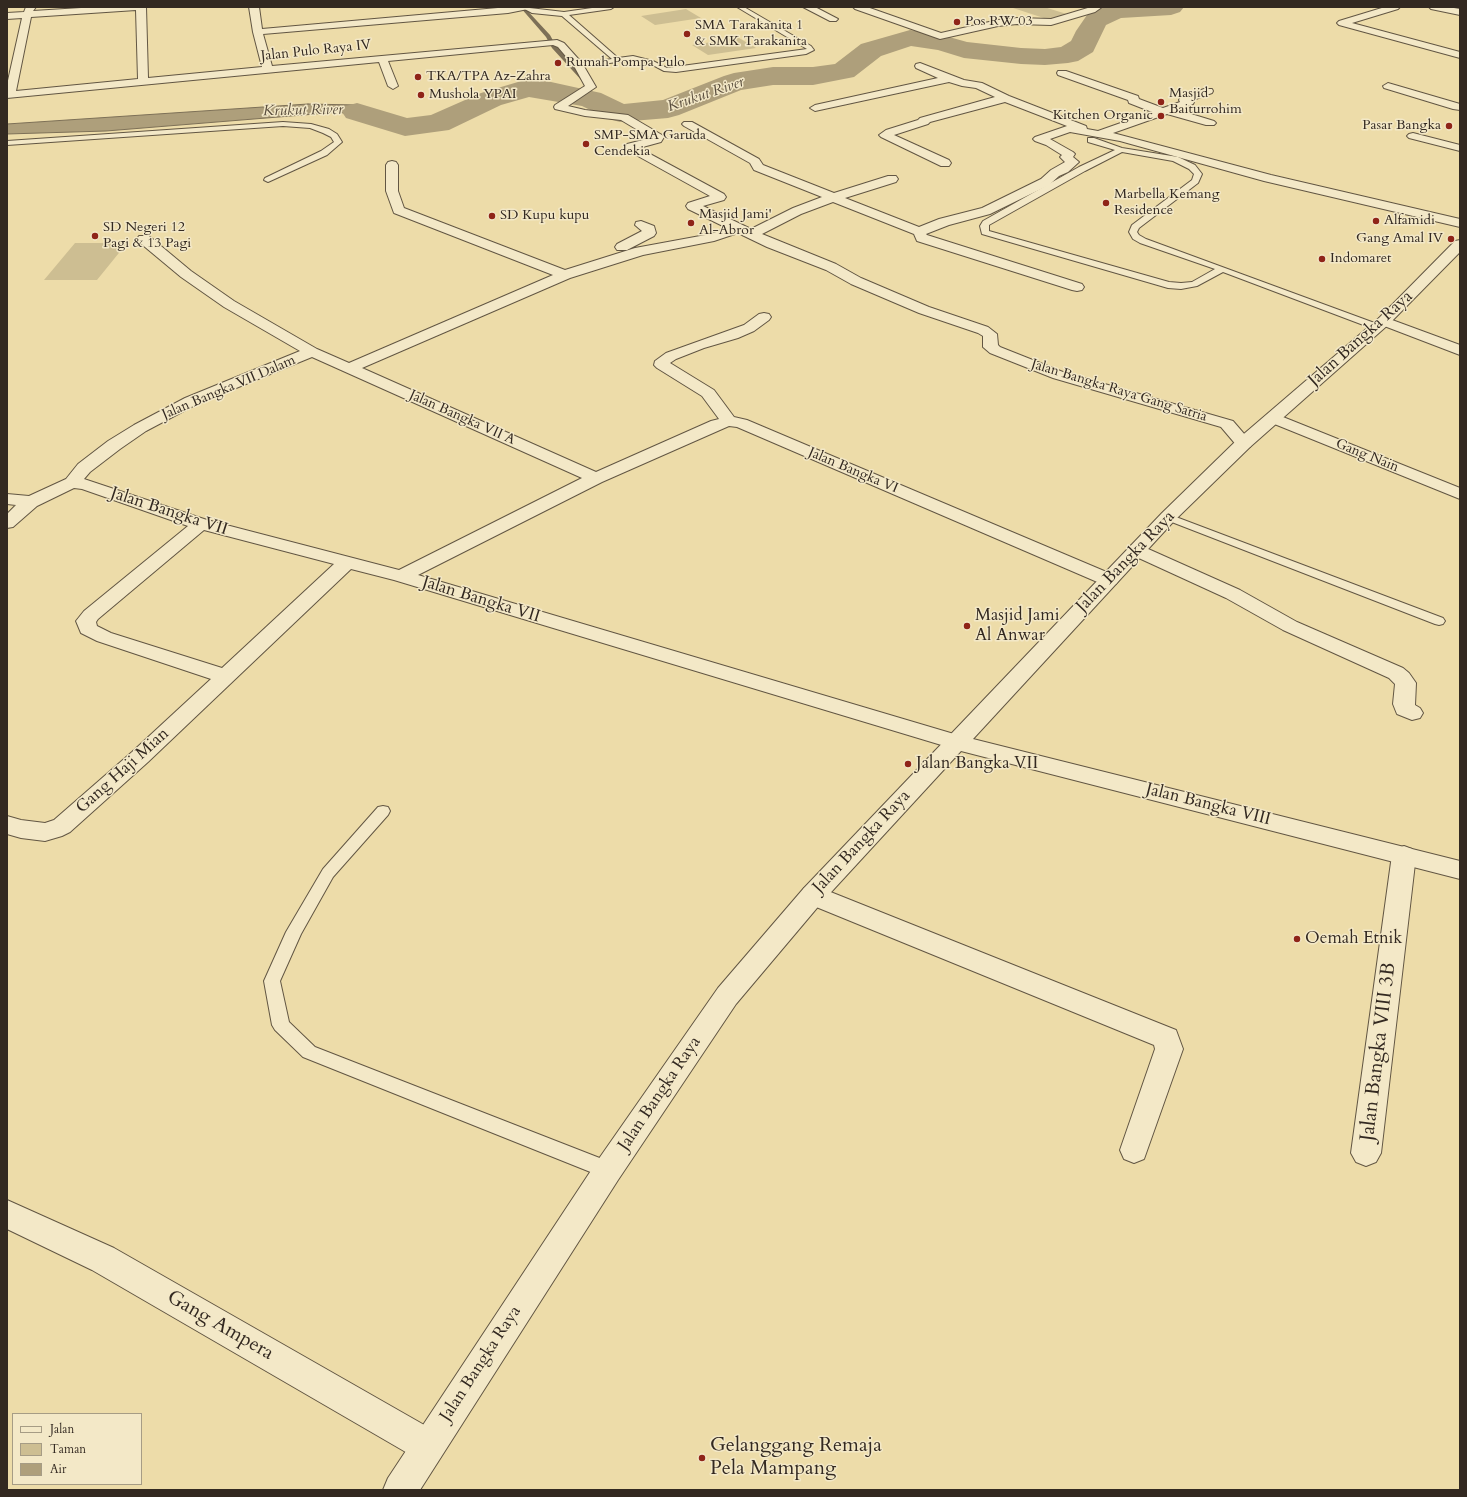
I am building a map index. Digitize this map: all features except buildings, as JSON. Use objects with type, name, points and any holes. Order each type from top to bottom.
[{"type":"street","points":[[7,16],[29,11],[136,7]]},
{"type":"street","points":[[141,7],[143,82]]},
{"type":"street","points":[[254,7],[258,32],[268,69]]},
{"type":"street","points":[[258,32],[508,10],[524,7]]},
{"type":"street","points":[[808,7],[833,19]]},
{"type":"street","points":[[858,7],[940,36],[998,23],[1017,21],[1051,22],[1075,16],[1097,7]]},
{"type":"street","points":[[1395,7],[1342,23],[1460,55]]},
{"type":"street","points":[[1434,7],[1460,12]]},
{"type":"street","points":[[1054,9],[1075,16]]},
{"type":"street","points":[[9,95],[29,11]]},
{"type":"street","points":[[1022,12],[1051,22]]},
{"type":"street","name":"Jalan Pulo Raya IV","points":[[9,95],[554,42],[561,45],[578,65],[591,87],[559,106],[584,113],[628,118],[658,137],[657,140],[631,146],[631,148],[720,197],[692,206],[745,231]]},
{"type":"street","points":[[382,58],[393,86]]},
{"type":"street","points":[[920,66],[948,79],[973,84],[1085,129],[1096,137]]},
{"type":"street","points":[[1062,73],[1134,98],[1133,101],[1210,123]]},
{"type":"street","points":[[816,108],[948,79]]},
{"type":"street","points":[[1388,86],[1459,107]]},
{"type":"street","points":[[1096,137],[1188,102],[1184,100],[1208,91]]},
{"type":"street","points":[[945,163],[885,135],[890,132],[924,122],[924,120],[1005,98]]},
{"type":"street","points":[[688,124],[755,161],[758,167],[919,232],[922,238],[1077,287]]},
{"type":"street","points":[[919,232],[944,222],[986,211],[1045,182],[1055,173],[1073,162],[1066,157],[1069,154],[1065,151],[1039,139],[1069,129],[1096,137],[1460,223]]},
{"type":"street","points":[[1413,136],[1460,148]]},
{"type":"street","points":[[392,165],[392,191],[398,210],[565,275]]},
{"type":"street","points":[[350,368],[565,275],[640,251],[745,231],[834,197],[892,179]]},
{"type":"street","points":[[615,259],[623,246],[650,233],[649,229],[641,225]]},
{"type":"street","name":"Jalan Bangka Raya Gang Satria","points":[[745,231],[831,267],[856,281],[924,310],[983,330],[990,334],[991,347],[995,350],[1058,375],[1227,424],[1244,443]]},
{"type":"street","name":"Jalan Bangka VII A","points":[[144,239],[186,274],[229,304],[312,352],[596,478]]},
{"type":"street","name":"Jalan Bangka Raya","points":[[400,1490],[608,1170],[727,996],[813,895],[1168,517],[1244,443],[1380,324],[1460,244]]},
{"type":"street","points":[[401,576],[596,478],[717,424],[729,421],[708,393],[662,365],[663,362],[671,356],[749,328],[764,317]]},
{"type":"street","points":[[1380,324],[1460,350]]},
{"type":"street","name":"Jalan Bangka VII Dalam","points":[[72,483],[84,468],[114,445],[140,428],[191,401],[312,352]]},
{"type":"street","name":"Gang Nain","points":[[1273,418],[1460,494]]},
{"type":"street","name":"Jalan Bangka VI","points":[[729,421],[741,423],[1109,580]]},
{"type":"street","points":[[7,523],[31,502],[72,483]]},
{"type":"street","name":"Jalan Bangka VII","points":[[72,483],[84,484],[200,524],[401,576],[956,742]]},
{"type":"street","points":[[7,499],[31,502]]},
{"type":"street","points":[[200,524],[91,615],[86,621],[88,629],[104,637],[225,676]]},
{"type":"street","points":[[1137,550],[1233,594],[1290,626],[1396,673],[1406,683],[1404,704],[1405,709],[1412,713]]},
{"type":"street","name":"Gang Haji Mian","points":[[7,825],[21,829],[45,832],[62,826],[140,757],[347,562]]},
{"type":"street","name":"Jalan Bangka VIII","points":[[956,742],[1460,870]]},
{"type":"street","name":"Jalan Bangka VIII 3B","points":[[1366,1153],[1404,855]]},
{"type":"street","points":[[813,895],[1166,1038],[1169,1049],[1134,1150]]},
{"type":"street","name":"Gang Ampera","points":[[7,1214],[103,1259],[428,1446]]},
{"type":"lane","points":[[524,7],[532,11],[564,14],[612,7]]},
{"type":"lane","points":[[578,65],[633,58],[643,59],[666,70],[676,70],[799,53],[810,50],[809,47],[740,7]]},
{"type":"lane","points":[[564,14],[616,60]]},
{"type":"lane","points":[[7,143],[283,124],[311,126],[334,136],[338,142],[324,153],[268,180]]},
{"type":"lane","points":[[1096,137],[1121,150],[1175,159],[1192,167],[1198,174],[1195,181],[1135,227],[1133,232],[1136,237],[1143,241],[1380,324]]},
{"type":"lane","points":[[1121,150],[1082,169],[986,223],[984,226],[985,232],[1168,285],[1181,286],[1194,284],[1222,269]]},
{"type":"lane","points":[[1168,517],[1439,621]]},
{"type":"lane","points":[[383,811],[328,872],[294,932],[272,981],[281,1025],[309,1052],[608,1170]]},
{"type":"green space","points":[[1010,7],[1044,7],[1070,15],[1050,20]]},
{"type":"green space","points":[[686,9],[701,18],[655,25],[641,16]]},
{"type":"green space","points":[[739,38],[756,48],[708,55],[692,45]]},
{"type":"green space","points":[[75,243],[127,243],[97,280],[44,280]]},
{"type":"water","points":[[308,104],[356,105],[371,109],[378,115],[403,120],[423,120],[438,123],[447,127],[421,131],[395,129],[340,112],[106,131],[7,134],[7,124]]},
{"type":"waterway","points":[[522,7],[548,36],[554,47],[585,81]]},
{"type":"waterway","name":"Krukut River","points":[[357,112],[405,127],[438,123],[491,99],[528,88],[591,99],[620,113],[668,109],[734,82],[773,76],[813,76],[844,71],[871,50],[910,38],[942,43],[964,50],[1021,56],[1045,57],[1068,55],[1083,46],[1089,31],[1096,20],[1116,11],[1171,7]]},
{"type":"place","name":"Pos RW 03","points":[[957,22]]},
{"type":"place","name":"SMA Tarakanita 1 & SMK Tarakanita","points":[[687,34]]},
{"type":"place","name":"Rumah Pompa Pulo","points":[[558,63]]},
{"type":"place","name":"TKA/TPA Az-Zahra","points":[[418,77]]},
{"type":"place","name":"Mushola YPAI","points":[[421,95]]},
{"type":"place","name":"Masjid Baiturrohim","points":[[1161,102]]},
{"type":"place","name":"Kitchen Organic","points":[[1161,116]]},
{"type":"place","name":"Pasar Bangka","points":[[1449,126]]},
{"type":"place","name":"SMP-SMA Garuda Cendekia","points":[[586,144]]},
{"type":"place","name":"Marbella Kemang Residence","points":[[1106,203]]},
{"type":"place","name":"SD Kupu kupu","points":[[492,216]]},
{"type":"place","name":"Alfamidi","points":[[1376,221]]},
{"type":"place","name":"Masjid Jami' Al-Abror","points":[[691,223]]},
{"type":"place","name":"SD Negeri 12 Pagi & 13 Pagi","points":[[95,236]]},
{"type":"place","name":"Gang Amal IV","points":[[1451,239]]},
{"type":"place","name":"Indomaret","points":[[1322,259]]},
{"type":"place","name":"Masjid Jami Al Anwar","points":[[967,626]]},
{"type":"place","name":"Jalan Bangka VII","points":[[908,764]]},
{"type":"place","name":"Oemah Etnik","points":[[1297,939]]},
{"type":"place","name":"Gelanggang Remaja Pela Mampang","points":[[702,1458]]}]
